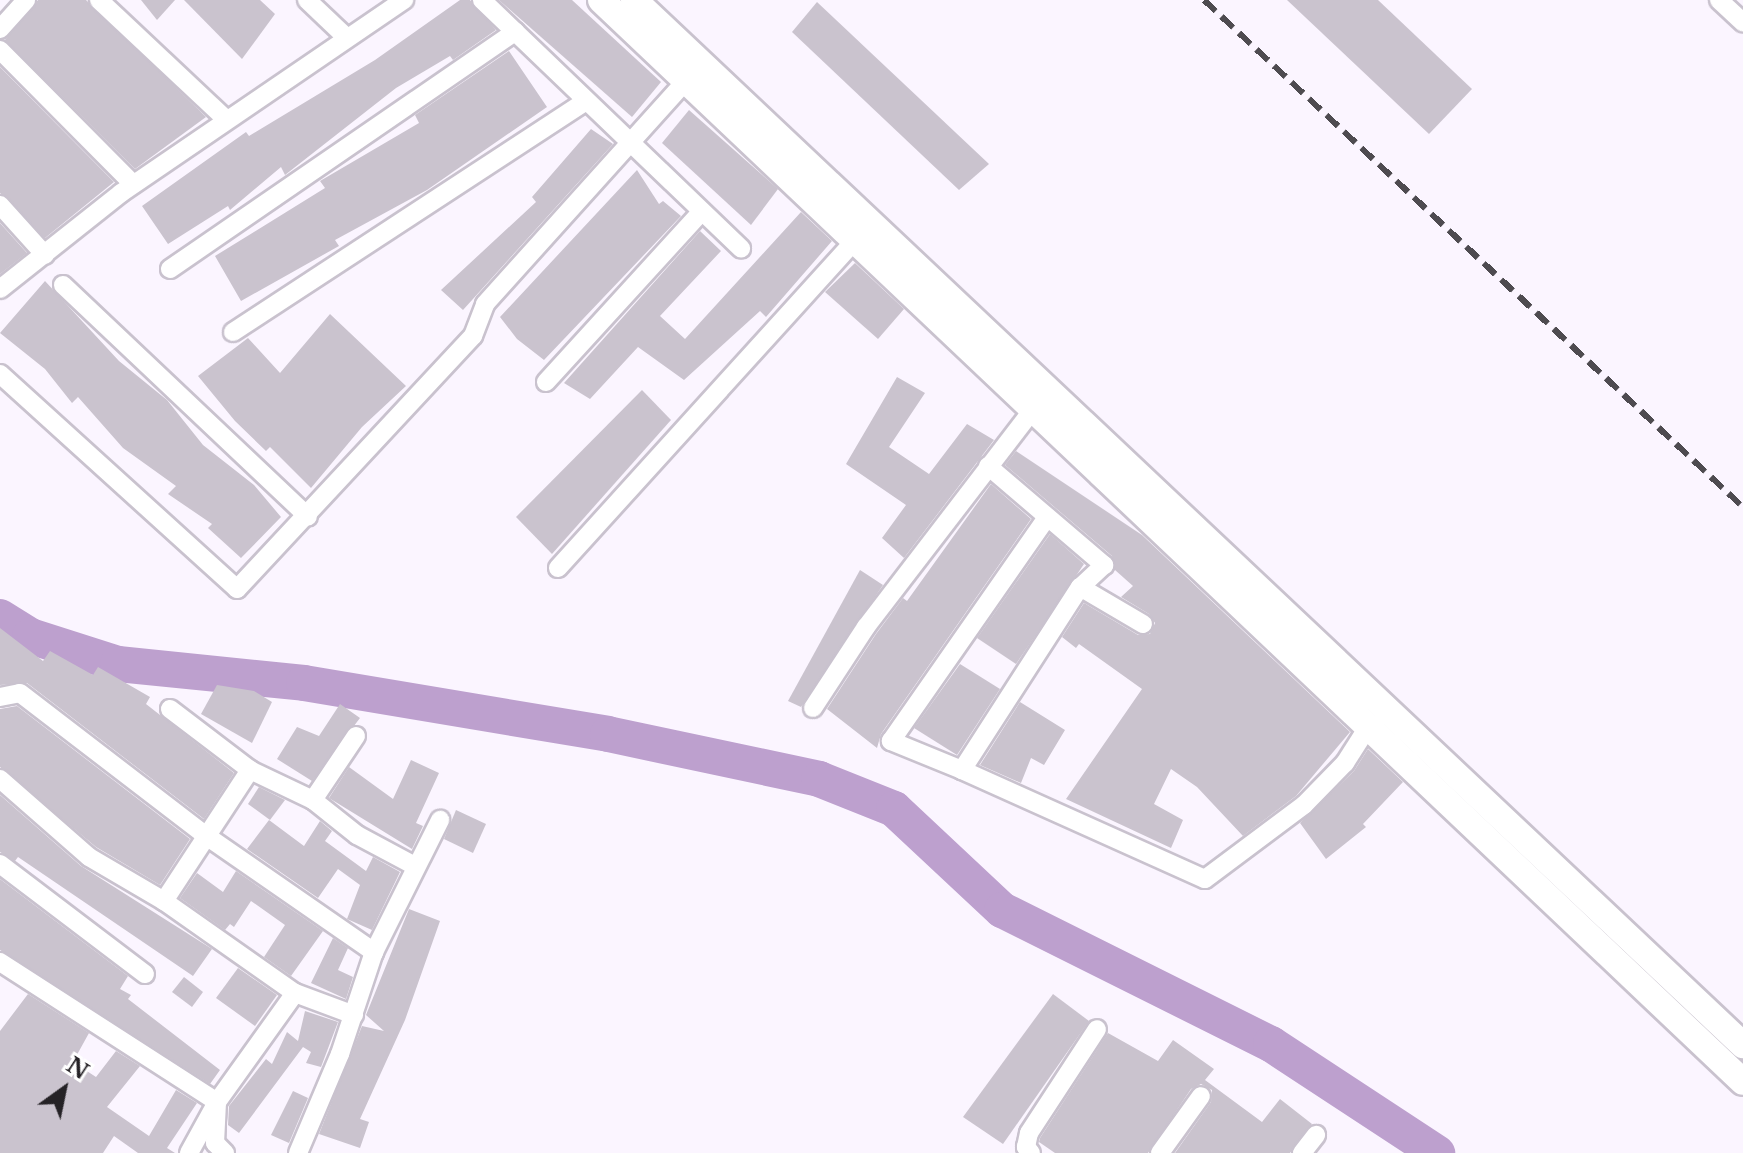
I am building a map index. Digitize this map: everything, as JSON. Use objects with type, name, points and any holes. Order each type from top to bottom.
[{"type":"street","points":[[0,29],[26,0]]},
{"type":"street","points":[[99,0],[227,120]]},
{"type":"street","points":[[307,0],[346,37]]},
{"type":"street","points":[[0,289],[133,184],[404,0]]},
{"type":"street","points":[[482,0],[628,145],[741,248]]},
{"type":"street","points":[[601,0],[1743,1082]]},
{"type":"street","points":[[634,0],[1743,1045]]},
{"type":"street","points":[[1719,0],[1743,22]]},
{"type":"street","points":[[170,269],[515,32]]},
{"type":"street","points":[[0,50],[133,184]]},
{"type":"street","points":[[0,374],[237,589],[308,517],[473,336],[485,304],[686,81]]},
{"type":"street","points":[[233,332],[584,102]]},
{"type":"street","points":[[0,205],[45,255]]},
{"type":"street","points":[[546,382],[701,212]]},
{"type":"street","points":[[558,568],[855,241]]},
{"type":"street","points":[[63,285],[308,517]]},
{"type":"street","points":[[813,708],[866,627],[1033,409]]},
{"type":"street","points":[[962,770],[1080,587],[1104,565],[988,466]]},
{"type":"street","points":[[1047,517],[891,741],[1205,879],[1304,805],[1345,763],[1368,727]]},
{"type":"street","points":[[1080,587],[1143,624]]},
{"type":"street","points":[[0,697],[20,693],[205,835],[374,952]]},
{"type":"street","points":[[170,709],[250,770],[313,800],[357,835],[415,866]]},
{"type":"street","points":[[313,800],[356,736]]},
{"type":"street","points":[[164,901],[250,770]]},
{"type":"street","points":[[0,779],[89,857],[164,901],[295,993],[354,1015]]},
{"type":"street","points":[[298,1153],[354,1015],[374,952],[440,820]]},
{"type":"street","points":[[0,864],[145,974]]},
{"type":"street","points":[[0,962],[217,1102]]},
{"type":"street","points":[[189,1153],[217,1102],[295,993]]},
{"type":"street","points":[[1031,1153],[1026,1147],[1029,1133],[1097,1029]]},
{"type":"street","points":[[1160,1153],[1201,1096]]},
{"type":"street","points":[[217,1102],[215,1143],[225,1153]]},
{"type":"street","points":[[1302,1153],[1316,1135]]},
{"type":"building","points":[[38,0],[86,0],[206,117],[135,169],[5,40]]},
{"type":"building","points":[[141,0],[175,0],[157,20]]},
{"type":"building","points":[[184,0],[260,0],[275,14],[242,59]]},
{"type":"building","points":[[460,0],[470,0],[496,30],[453,60],[450,56],[396,88],[285,175],[281,167],[230,210],[228,206],[168,244],[142,206],[246,132],[249,136],[375,60]]},
{"type":"building","points":[[499,0],[572,0],[661,82],[632,117]]},
{"type":"building","points":[[1287,0],[1378,0],[1472,89],[1429,134]]},
{"type":"building","points":[[817,2],[989,164],[959,190],[792,32]]},
{"type":"building","points":[[509,51],[547,107],[427,190],[335,240],[339,246],[241,301],[215,256],[325,188],[320,181],[419,123],[415,115]]},
{"type":"building","points":[[0,67],[114,182],[45,238],[0,193]]},
{"type":"building","points":[[689,110],[778,189],[751,225],[662,143]]},
{"type":"building","points":[[591,129],[613,144],[463,310],[441,290],[536,202],[532,197]]},
{"type":"building","points":[[637,170],[659,204],[663,201],[681,216],[544,360],[517,339],[500,317]]},
{"type":"building","points":[[801,212],[832,241],[766,317],[760,311],[684,380],[638,347],[590,399],[564,383],[700,231],[721,251],[660,316],[685,339]]},
{"type":"building","points":[[0,223],[27,253],[0,274]]},
{"type":"building","points":[[855,263],[904,309],[878,339],[825,292]]},
{"type":"building","points":[[45,281],[119,361],[167,400],[203,445],[254,485],[281,517],[241,558],[208,528],[212,524],[168,494],[176,486],[123,448],[78,397],[72,403],[45,369],[0,333]]},
{"type":"building","points":[[330,314],[406,386],[362,427],[311,488],[270,447],[266,451],[235,421],[198,376],[248,338],[280,373]]},
{"type":"building","points":[[897,377],[925,393],[889,447],[929,474],[967,424],[994,440],[904,558],[882,538],[906,505],[846,464]]},
{"type":"building","points":[[642,390],[671,420],[552,554],[516,517]]},
{"type":"building","points":[[1016,451],[1142,535],[1350,732],[1296,796],[1243,836],[1197,787],[1171,769],[1154,804],[1183,820],[1171,848],[1066,799],[1142,689],[1079,644],[1076,648],[1062,637],[1084,603],[1138,635],[1150,634],[1155,623],[1149,614],[1121,597],[1133,586],[1115,570],[1112,556],[1005,465]]},
{"type":"building","points":[[991,484],[1031,519],[881,734],[877,748],[827,709],[876,634],[903,598],[907,601]]},
{"type":"building","points":[[1050,534],[1084,564],[1016,664],[977,638]]},
{"type":"building","points":[[860,570],[883,585],[801,707],[788,701]]},
{"type":"building","points":[[0,628],[43,661],[50,651],[93,675],[98,667],[150,697],[146,704],[234,773],[204,819],[27,683],[0,685]]},
{"type":"building","points":[[960,664],[1000,689],[957,755],[914,728]]},
{"type":"building","points":[[217,685],[254,691],[272,702],[252,743],[201,714]]},
{"type":"building","points":[[1020,702],[1065,730],[1044,765],[1031,758],[1021,783],[980,765]]},
{"type":"building","points":[[340,704],[360,718],[312,781],[277,759],[297,727],[319,736]]},
{"type":"building","points":[[17,706],[190,839],[160,885],[96,847],[0,767],[0,709]]},
{"type":"building","points":[[1368,749],[1403,782],[1363,824],[1366,827],[1326,859],[1300,823],[1354,771]]},
{"type":"building","points":[[411,760],[439,773],[416,823],[423,826],[412,849],[329,798],[349,767],[393,799]]},
{"type":"building","points":[[259,787],[285,800],[270,820],[248,804]]},
{"type":"building","points":[[0,795],[81,866],[212,949],[193,976],[18,857],[15,861],[0,852]]},
{"type":"building","points":[[456,810],[486,824],[473,853],[444,839]]},
{"type":"building","points":[[269,820],[304,846],[320,821],[332,831],[325,841],[366,871],[373,857],[400,872],[372,930],[347,919],[360,885],[338,869],[318,898],[247,849]]},
{"type":"building","points":[[236,871],[323,931],[291,976],[264,957],[285,925],[251,901],[234,927],[230,924],[225,930],[180,898],[197,873],[223,892]]},
{"type":"building","points":[[0,879],[128,976],[120,989],[131,995],[128,999],[220,1070],[210,1084],[0,950]]},
{"type":"building","points":[[409,909],[440,921],[405,1020],[360,1119],[369,1122],[360,1148],[319,1134],[362,1026],[384,1031],[366,1015]]},
{"type":"building","points":[[333,938],[348,948],[338,970],[353,977],[346,999],[311,983]]},
{"type":"building","points":[[238,968],[277,995],[255,1026],[216,998]]},
{"type":"building","points":[[184,977],[203,992],[192,1007],[172,992]]},
{"type":"building","points":[[28,994],[89,1033],[73,1062],[96,1077],[116,1051],[140,1066],[107,1107],[149,1136],[176,1090],[197,1103],[167,1148],[175,1153],[138,1153],[114,1136],[103,1153],[0,1153],[0,1031]]},
{"type":"building","points":[[1053,994],[1089,1021],[1003,1144],[963,1117]]},
{"type":"building","points":[[305,1011],[338,1022],[321,1067],[306,1063],[311,1052],[303,1047],[239,1133],[228,1125],[229,1106],[266,1059],[272,1064],[287,1032],[298,1041]]},
{"type":"building","points":[[1108,1033],[1158,1061],[1173,1040],[1214,1069],[1205,1080],[1262,1122],[1280,1099],[1312,1124],[1290,1153],[1175,1153],[1211,1102],[1212,1090],[1201,1084],[1191,1089],[1148,1153],[1055,1153],[1039,1142],[1040,1138]]},
{"type":"building","points":[[293,1091],[308,1098],[289,1143],[271,1135]]},
{"type":"waterway","points":[[0,617],[30,636],[118,664],[304,683],[608,734],[819,779],[894,809],[1002,910],[1271,1044],[1437,1153]]},
{"type":"railway","points":[[1204,0],[1743,507]]}]
